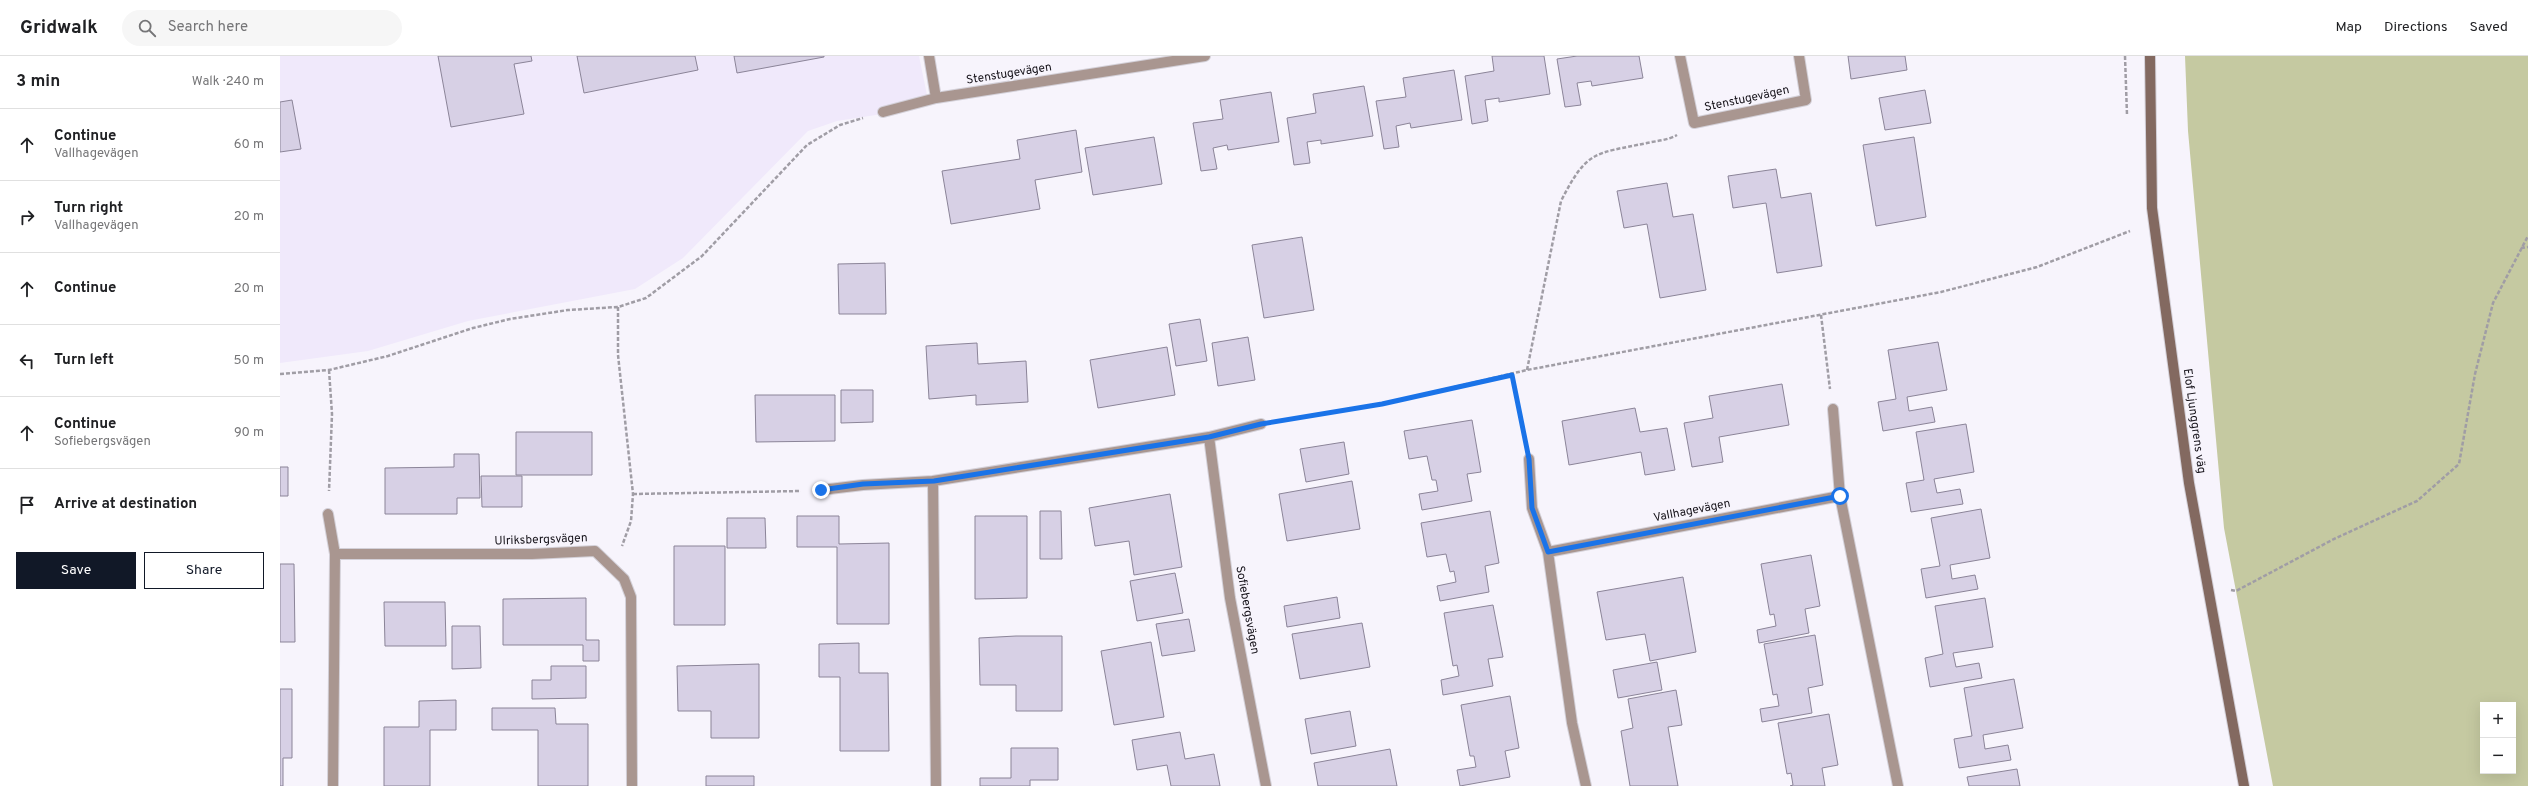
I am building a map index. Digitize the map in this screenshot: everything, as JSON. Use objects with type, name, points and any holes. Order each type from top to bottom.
[{"type":"street","points":[[929,56],[936,98]]},
{"type":"street","name":"Stenstugevägen","points":[[883,112],[936,98],[1205,56]]},
{"type":"street","name":"Stenstugevägen","points":[[1680,56],[1694,123],[1806,100],[1799,56]]},
{"type":"street","name":"Elof Ljunggrens väg","points":[[2150,56],[2152,208],[2189,483],[2244,786]]},
{"type":"street","points":[[1833,409],[1840,496],[1898,786]]},
{"type":"street","points":[[821,490],[863,484],[934,481],[1209,437],[1261,424]]},
{"type":"street","name":"Sofiebergsvägen","points":[[1209,437],[1230,598],[1266,786]]},
{"type":"street","points":[[1529,459],[1532,508],[1548,552],[1572,723],[1586,786]]},
{"type":"street","points":[[934,481],[936,786]]},
{"type":"street","name":"Vallhagevägen","points":[[1548,552],[1840,496]]},
{"type":"street","points":[[328,514],[335,554],[333,786]]},
{"type":"street","name":"Ulriksbergsvägen","points":[[335,554],[532,554],[595,551],[624,579],[632,597],[632,786]]},
{"type":"path","points":[[280,374],[329,370],[388,356],[473,328],[510,319],[568,310],[618,307],[646,298],[702,256],[807,146],[840,124],[883,112]]},
{"type":"path","points":[[1527,370],[1561,201],[1573,177],[1586,160],[1600,152],[1673,137]]},
{"type":"path","points":[[1261,424],[1382,404],[1512,375],[1527,370],[1821,315],[1992,280],[2037,267],[2130,231]]},
{"type":"path","points":[[2208,587],[2236,591],[2334,539],[2417,501],[2459,464],[2475,374],[2493,303],[2528,236]]},
{"type":"path","points":[[2521,248],[2528,246]]},
{"type":"path","points":[[618,307],[618,355],[633,494],[632,521],[622,546]]},
{"type":"path","points":[[1821,315],[1833,409]]},
{"type":"path","points":[[328,514],[332,414],[329,370]]},
{"type":"path","points":[[1512,375],[1529,459]]},
{"type":"path","points":[[633,494],[821,490]]},
{"type":"shaded area","points":[[280,56],[919,56],[928,100],[882,114],[837,121],[808,131],[683,258],[635,289],[468,321],[368,351],[280,363]]},
{"type":"green space","points":[[2185,56],[2528,56],[2528,786],[2273,786],[2224,528],[2188,131]]},
{"type":"building","points":[[438,56],[531,56],[532,61],[514,64],[524,114],[451,127]]},
{"type":"building","points":[[577,56],[695,56],[698,70],[584,93]]},
{"type":"building","points":[[734,56],[824,56],[824,57],[737,73]]},
{"type":"building","points":[[1492,56],[1544,56],[1550,94],[1499,102],[1499,98],[1485,100],[1488,121],[1472,124],[1465,76],[1494,71]]},
{"type":"building","points":[[1577,56],[1639,56],[1643,78],[1592,86],[1591,81],[1577,83],[1581,105],[1565,107],[1557,59]]},
{"type":"building","points":[[1848,56],[1905,56],[1907,70],[1851,79]]},
{"type":"building","points":[[1454,70],[1462,120],[1411,128],[1410,123],[1396,126],[1399,147],[1384,149],[1376,101],[1406,97],[1403,78]]},
{"type":"building","points":[[1364,86],[1373,136],[1321,144],[1321,140],[1307,142],[1310,163],[1294,165],[1287,118],[1316,113],[1313,94]]},
{"type":"building","points":[[1925,90],[1931,123],[1885,130],[1879,98]]},
{"type":"building","points":[[1271,92],[1279,142],[1228,150],[1227,145],[1213,148],[1217,169],[1201,171],[1193,123],[1223,119],[1220,100]]},
{"type":"building","points":[[292,100],[301,149],[280,152],[280,102]]},
{"type":"building","points":[[1076,130],[1082,172],[1035,180],[1040,209],[951,224],[942,171],[1020,159],[1017,140]]},
{"type":"building","points":[[1154,137],[1162,184],[1093,195],[1085,148]]},
{"type":"building","points":[[1914,137],[1926,217],[1876,226],[1863,145]]},
{"type":"building","points":[[1776,169],[1781,198],[1811,193],[1822,266],[1777,273],[1766,203],[1733,208],[1728,176]]},
{"type":"building","points":[[1667,183],[1673,217],[1693,214],[1706,290],[1660,298],[1647,224],[1624,228],[1617,191]]},
{"type":"building","points":[[1302,237],[1314,310],[1264,318],[1252,245]]},
{"type":"building","points":[[885,263],[886,314],[839,314],[838,264]]},
{"type":"building","points":[[1200,319],[1207,361],[1176,366],[1169,324]]},
{"type":"building","points":[[1248,337],[1255,380],[1218,386],[1212,343]]},
{"type":"building","points":[[1938,342],[1947,390],[1907,397],[1909,411],[1932,407],[1935,422],[1883,431],[1878,402],[1896,399],[1888,350]]},
{"type":"building","points":[[977,343],[978,364],[1026,361],[1028,402],[976,405],[976,395],[929,399],[926,346]]},
{"type":"building","points":[[1167,347],[1175,395],[1098,408],[1090,360]]},
{"type":"building","points":[[1782,384],[1789,425],[1719,437],[1723,462],[1692,467],[1684,423],[1713,418],[1709,396]]},
{"type":"building","points":[[841,390],[873,390],[873,422],[841,423]]},
{"type":"building","points":[[755,395],[835,395],[835,441],[756,442]]},
{"type":"building","points":[[1635,408],[1640,432],[1667,428],[1675,470],[1645,475],[1641,452],[1569,465],[1562,421]]},
{"type":"building","points":[[1472,420],[1481,472],[1467,474],[1472,501],[1422,510],[1419,494],[1438,491],[1436,480],[1432,480],[1427,456],[1409,459],[1404,431]]},
{"type":"building","points":[[1966,424],[1974,472],[1934,479],[1937,493],[1960,489],[1963,504],[1911,512],[1906,483],[1924,480],[1916,432]]},
{"type":"building","points":[[516,432],[592,432],[592,475],[516,475]]},
{"type":"building","points":[[1344,442],[1349,474],[1306,482],[1300,449]]},
{"type":"building","points":[[454,454],[479,454],[480,498],[457,498],[457,514],[385,514],[385,468],[454,467]]},
{"type":"building","points":[[280,467],[288,467],[288,496],[280,496]]},
{"type":"building","points":[[481,476],[522,476],[522,507],[482,507]]},
{"type":"building","points":[[1352,481],[1360,529],[1287,541],[1279,494]]},
{"type":"building","points":[[1170,494],[1182,567],[1134,575],[1129,541],[1095,546],[1089,508]]},
{"type":"building","points":[[1981,509],[1990,558],[1950,565],[1952,579],[1975,575],[1978,589],[1926,598],[1921,569],[1940,566],[1931,518]]},
{"type":"building","points":[[1040,511],[1061,511],[1062,559],[1040,559]]},
{"type":"building","points":[[1490,511],[1499,563],[1485,566],[1489,592],[1440,601],[1437,586],[1456,582],[1454,571],[1450,572],[1446,554],[1427,557],[1421,523]]},
{"type":"building","points":[[797,516],[839,516],[839,544],[889,543],[889,624],[837,624],[837,547],[797,547]]},
{"type":"building","points":[[975,516],[1027,516],[1027,598],[975,599]]},
{"type":"building","points":[[727,518],[765,518],[766,548],[727,548]]},
{"type":"building","points":[[674,546],[725,546],[725,625],[674,625]]},
{"type":"building","points":[[1811,555],[1820,606],[1805,609],[1809,633],[1759,643],[1757,630],[1776,626],[1774,614],[1770,615],[1761,564]]},
{"type":"building","points":[[280,564],[294,564],[295,642],[280,642]]},
{"type":"building","points":[[1175,573],[1183,613],[1137,621],[1130,581]]},
{"type":"building","points":[[1683,577],[1696,652],[1650,661],[1645,634],[1606,640],[1597,592]]},
{"type":"building","points":[[1337,597],[1340,618],[1287,627],[1284,606]]},
{"type":"building","points":[[586,598],[586,640],[599,640],[599,661],[583,661],[583,645],[503,645],[503,599]]},
{"type":"building","points":[[1985,598],[1993,647],[1953,653],[1956,667],[1979,663],[1982,678],[1930,687],[1925,658],[1943,654],[1935,606]]},
{"type":"building","points":[[384,602],[445,602],[446,646],[385,646]]},
{"type":"building","points":[[1493,605],[1503,657],[1488,659],[1493,686],[1443,695],[1441,680],[1459,676],[1457,665],[1453,666],[1444,613]]},
{"type":"building","points":[[1189,619],[1195,651],[1162,656],[1156,624]]},
{"type":"building","points":[[1362,623],[1370,667],[1300,679],[1292,634]]},
{"type":"building","points":[[452,626],[480,626],[481,668],[452,669]]},
{"type":"building","points":[[1815,635],[1823,685],[1808,688],[1812,713],[1762,722],[1760,709],[1779,706],[1777,694],[1773,695],[1764,644]]},
{"type":"building","points":[[1062,636],[1062,711],[1016,711],[1016,685],[980,685],[979,638]]},
{"type":"building","points":[[1151,642],[1164,717],[1114,725],[1101,651]]},
{"type":"building","points":[[859,643],[859,673],[888,673],[889,751],[840,751],[840,677],[819,677],[819,644]]},
{"type":"building","points":[[1657,662],[1662,690],[1618,698],[1613,670]]},
{"type":"building","points":[[759,664],[759,738],[711,738],[711,711],[678,711],[677,666]]},
{"type":"building","points":[[551,666],[586,666],[586,698],[532,699],[532,680],[551,680]]},
{"type":"building","points":[[2014,679],[2023,728],[1983,735],[1985,749],[2008,745],[2011,760],[1959,768],[1954,739],[1972,736],[1964,688]]},
{"type":"building","points":[[280,689],[292,689],[292,758],[283,758],[283,786],[280,786]]},
{"type":"building","points":[[1676,690],[1682,725],[1668,727],[1678,786],[1630,786],[1621,731],[1633,728],[1628,699]]},
{"type":"building","points":[[1510,696],[1519,748],[1505,751],[1510,777],[1460,786],[1457,770],[1476,767],[1474,756],[1470,756],[1461,705]]},
{"type":"building","points":[[456,700],[456,730],[430,730],[430,786],[384,786],[384,727],[419,727],[419,701]]},
{"type":"building","points":[[492,708],[555,708],[556,724],[588,724],[588,786],[538,786],[538,730],[492,730]]},
{"type":"building","points":[[1350,711],[1356,746],[1311,754],[1305,719]]},
{"type":"building","points":[[1829,714],[1838,765],[1822,768],[1825,786],[1790,786],[1793,785],[1791,773],[1787,774],[1778,723]]},
{"type":"building","points":[[1180,732],[1185,759],[1214,754],[1220,786],[1171,786],[1167,765],[1137,770],[1132,740]]},
{"type":"building","points":[[1011,748],[1058,748],[1058,780],[1030,780],[1030,786],[980,786],[980,778],[1011,778]]},
{"type":"building","points":[[1390,749],[1397,786],[1318,786],[1314,763]]},
{"type":"building","points":[[2017,769],[2020,786],[1969,786],[1967,777]]},
{"type":"building","points":[[706,776],[754,776],[754,786],[706,786]]},
{"type":"route","points":[[821,490],[863,484],[934,481],[1209,437],[1261,424],[1382,404],[1512,375],[1529,459],[1532,508],[1548,552],[1840,496]]}]
